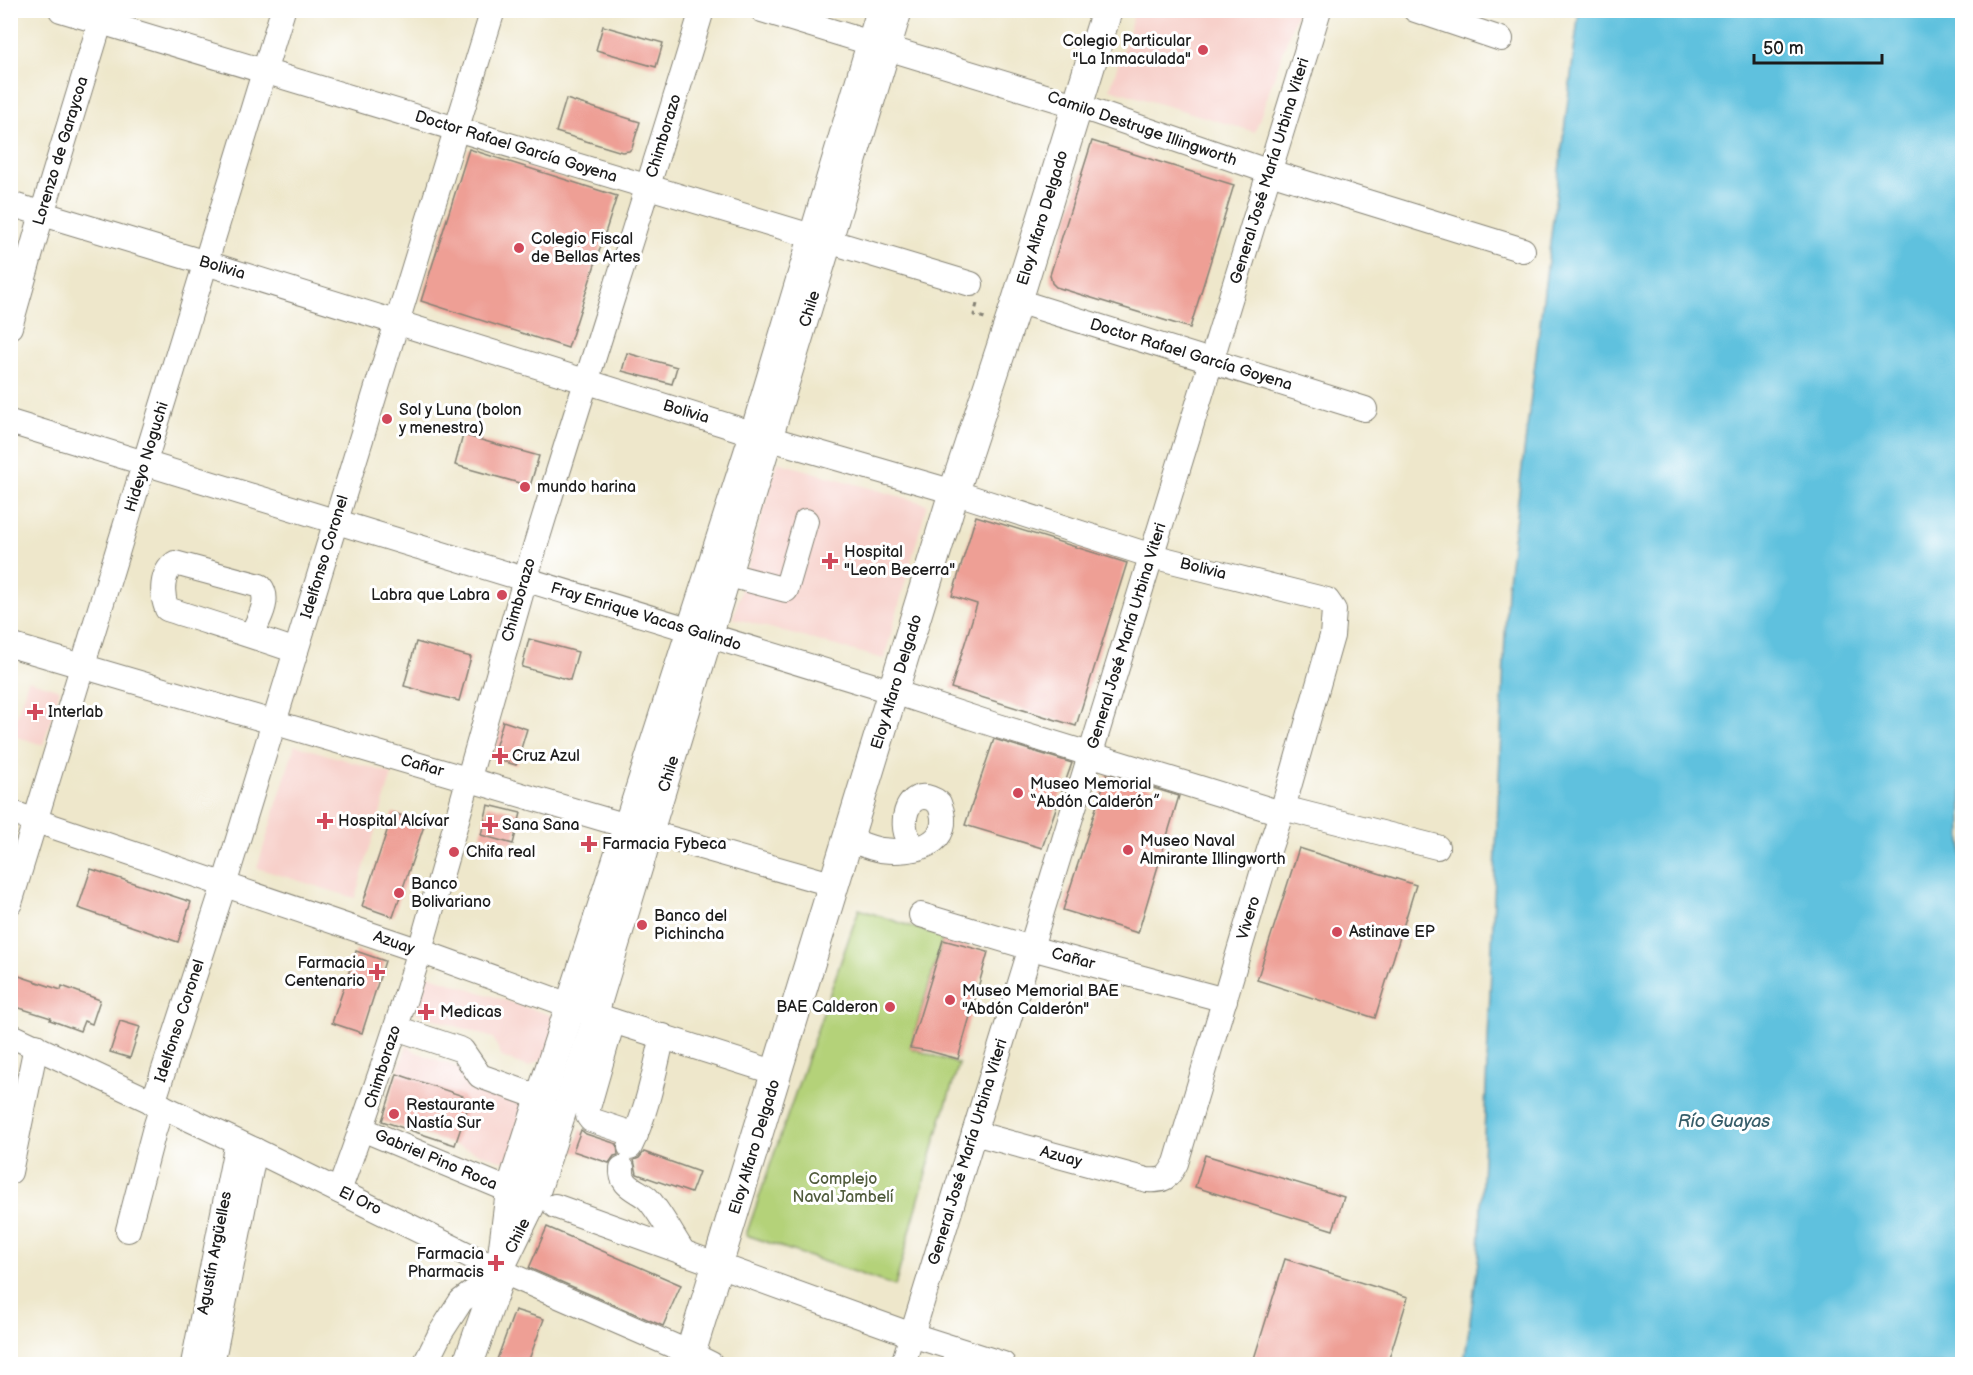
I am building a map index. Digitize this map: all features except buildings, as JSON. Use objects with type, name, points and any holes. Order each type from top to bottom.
[{"type":"main road","name":"Chile","points":[[501,1271],[511,1191],[541,1098],[593,1013],[639,829],[763,436],[881,47],[882,10]]},
{"type":"main road","name":"Eloy Alfaro Delgado","points":[[690,1360],[714,1263],[829,883],[849,839],[888,691],[1074,105],[1107,10]]},
{"type":"main road","points":[[468,1365],[501,1271]]},
{"type":"street","name":"Doctor Rafael García Goyena","points":[[61,10],[102,16],[264,71],[822,238],[975,290]]},
{"type":"street","name":"Hideyo Noguchi","points":[[10,903],[283,10]]},
{"type":"street","name":"Idelfonso Coronel","points":[[128,1230],[154,1131],[157,1104],[493,10]]},
{"type":"street","name":"Chimborazo","points":[[339,1191],[362,1129],[420,951],[525,580],[649,187],[702,10]]},
{"type":"street","name":"Camilo Destruge Illingworth","points":[[762,10],[1074,105],[1270,172],[1523,249]]},
{"type":"street","name":"Chile","points":[[881,47],[900,10]]},
{"type":"street","name":"Eloy Alfaro Delgado","points":[[1074,105],[1095,10]]},
{"type":"street","name":"General José María Urbina Viteri","points":[[903,1365],[1319,10]]},
{"type":"street","points":[[1415,10],[1501,39]]},
{"type":"street","name":"Lorenzo de Garaycoa","points":[[10,327],[102,16]]},
{"type":"street","name":"Bolivia","points":[[10,204],[763,436],[951,491],[1152,556],[1327,600],[1334,610],[1332,636]]},
{"type":"street","name":"Doctor Rafael García Goyena","points":[[1009,312],[1212,361],[1365,409]]},
{"type":"street","name":"Fray Enrique Vacas Galindo","points":[[10,422],[1091,755],[1282,810],[1437,847]]},
{"type":"street","name":"Chile","points":[[700,634],[729,575],[763,436]]},
{"type":"street","points":[[729,575],[786,590],[806,520]]},
{"type":"street","points":[[251,636],[296,651]]},
{"type":"street","name":"Vivero","points":[[1147,1180],[1162,1181],[1169,1176],[1176,1163],[1332,636]]},
{"type":"street","name":"Cañar","points":[[10,645],[829,883]]},
{"type":"street","name":"Eloy Alfaro Delgado","points":[[829,883],[888,691]]},
{"type":"street","name":"Azuay","points":[[10,812],[420,951],[593,1013],[772,1072]]},
{"type":"street","points":[[849,839],[880,850],[916,849]]},
{"type":"street","name":"Cañar","points":[[921,915],[1031,948],[1225,1000]]},
{"type":"street","name":"Chile","points":[[501,1271],[535,1201],[593,1013]]},
{"type":"street","points":[[593,1013],[587,1112],[591,1120],[629,1150]]},
{"type":"street","points":[[396,1028],[462,1050],[480,1076],[541,1098]]},
{"type":"street","points":[[663,1036],[651,1086],[629,1150],[623,1180],[629,1187],[648,1199],[684,1253]]},
{"type":"street","points":[[10,1096],[23,1040]]},
{"type":"street","points":[[10,1172],[23,1040]]},
{"type":"street","name":"El Oro","points":[[23,1040],[690,1360]]},
{"type":"street","name":"Gabriel Pino Roca","points":[[362,1129],[511,1191]]},
{"type":"street","name":"Azuay","points":[[974,1133],[1147,1180]]},
{"type":"street","name":"Agustín Argüelles","points":[[212,1365],[212,1319],[246,1146]]},
{"type":"street","points":[[555,1206],[912,1335],[1003,1365]]},
{"type":"street","points":[[425,1365],[441,1332],[461,1301],[501,1271]]},
{"type":"street","name":"Agustín Argüelles","points":[[193,1365],[212,1319]]},
{"type":"path","points":[[975,290],[974,315],[1009,312]]},
{"type":"shaded area","name":"Colegio Particular \"La Inmaculada\"","points":[[1135,11],[1297,11],[1255,132],[1110,89]]},
{"type":"shaded area","name":"Hospital \"Leon Becerra\"","points":[[777,462],[927,504],[884,659],[733,618]]},
{"type":"shaded area","name":"Interlab","points":[[28,680],[60,690],[43,745],[11,735]]},
{"type":"shaded area","name":"Hospital Alcívar","points":[[295,745],[392,774],[355,898],[257,868]]},
{"type":"shaded area","points":[[428,975],[559,1018],[546,1057],[528,1067],[502,1057],[493,1038],[416,1013]]},
{"type":"shaded area","points":[[407,1045],[416,1052],[459,1068],[468,1088],[533,1108],[515,1165],[455,1145],[468,1107],[397,1074]]},
{"type":"green space","name":"Complejo Naval Jambelí","points":[[859,909],[943,937],[910,1048],[959,1064],[940,1123],[895,1286],[746,1235]]},
{"type":"water","name":"Río Guayas","points":[[1579,11],[1962,11],[1962,1364],[1464,1364],[1479,1254],[1507,588]]},
{"type":"place","name":"Colegio Particular \"La Inmaculada\"","points":[[1203,50]]},
{"type":"place","name":"Colegio Fiscal de Bellas Artes","points":[[519,248]]},
{"type":"place","name":"Sol y Luna (bolon y menestra)","points":[[387,419]]},
{"type":"place","name":"mundo harina","points":[[525,487]]},
{"type":"place","name":"Hospital \"Leon Becerra\"","points":[[830,561]]},
{"type":"place","name":"Labra que Labra","points":[[502,595]]},
{"type":"place","name":"Interlab","points":[[35,712]]},
{"type":"place","name":"Cruz Azul","points":[[500,756]]},
{"type":"place","name":"Museo Memorial “Abdón Calderón”","points":[[1018,793]]},
{"type":"place","name":"Hospital Alcívar","points":[[325,821]]},
{"type":"place","name":"Sana Sana","points":[[490,825]]},
{"type":"place","name":"Farmacia Fybeca","points":[[589,844]]},
{"type":"place","name":"Museo Naval Almirante Illingworth","points":[[1128,850]]},
{"type":"place","name":"Chifa real","points":[[454,852]]},
{"type":"place","name":"Banco Bolivariano","points":[[399,893]]},
{"type":"place","name":"Banco del Pichincha","points":[[642,925]]},
{"type":"place","name":"Astinave EP","points":[[1337,932]]},
{"type":"place","name":"Farmacia Centenario","points":[[377,972]]},
{"type":"place","name":"Museo Memorial BAE \"Abdón Calderón\"","points":[[950,1000]]},
{"type":"place","name":"BAE Calderon","points":[[890,1007]]},
{"type":"place","name":"Medicas","points":[[426,1012]]},
{"type":"place","name":"Restaurante Nastía Sur","points":[[394,1114]]},
{"type":"place","name":"Farmacia Pharmacis","points":[[496,1263]]}]
